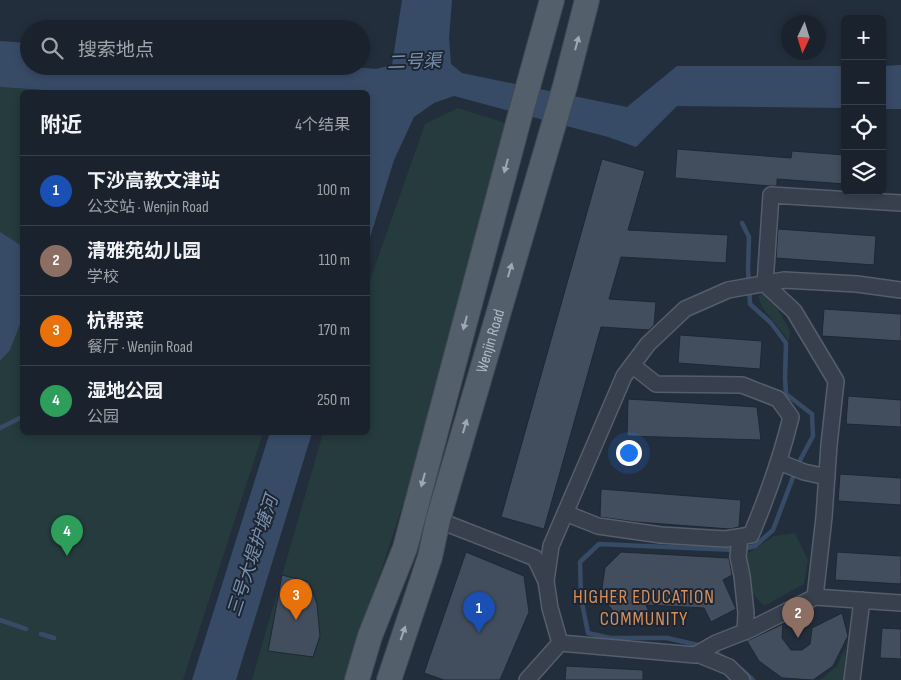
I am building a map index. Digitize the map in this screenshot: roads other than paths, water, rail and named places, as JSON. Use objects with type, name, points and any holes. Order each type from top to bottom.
[{"type":"main road","name":"Wenjin Road","points":[[358,680],[370,636],[405,548],[552,0]]},
{"type":"main road","name":"Wenjin Road","points":[[389,680],[430,558],[438,520],[565,86],[587,0]]},
{"type":"street","points":[[762,284],[771,195],[901,203]]},
{"type":"street","points":[[560,643],[550,608],[546,580],[551,546],[624,376],[648,344],[685,309],[728,290],[784,280],[848,283],[901,290]]},
{"type":"street","points":[[762,284],[794,311],[836,381],[815,597]]},
{"type":"street","points":[[565,513],[598,526],[661,534],[725,539],[751,535],[783,464],[791,417],[778,399],[742,385],[656,384],[632,365]]},
{"type":"street","points":[[783,464],[803,472],[827,477]]},
{"type":"street","points":[[438,520],[483,536],[535,558],[546,580]]},
{"type":"street","points":[[740,538],[738,556],[746,613],[745,632]]},
{"type":"street","points":[[697,654],[716,643],[745,632],[815,597],[901,603]]},
{"type":"street","points":[[852,680],[862,600]]},
{"type":"street","points":[[560,643],[697,654],[729,667],[742,680]]},
{"type":"street","points":[[527,680],[560,643]]},
{"type":"water","name":"二号渠","points":[[402,0],[452,0],[449,38],[451,64],[462,73],[627,107],[677,66],[841,66],[841,108],[677,106],[636,147],[608,137],[454,96],[434,103],[414,117],[394,160],[370,238],[370,90],[43,90],[0,87],[0,41],[20,42],[20,75],[370,75],[370,68],[392,65]]},
{"type":"water","points":[[901,65],[901,109],[886,109],[886,66]]},
{"type":"water","points":[[0,232],[20,245],[20,324],[10,350],[0,361]]},
{"type":"water","name":"三号大堤护塘河","points":[[269,435],[311,435],[236,680],[192,680]]},
{"type":"waterway","points":[[742,223],[749,237],[750,304],[771,323],[786,343],[786,394],[812,414],[813,436],[798,464],[773,530],[755,546],[743,549]]},
{"type":"waterway","points":[[0,428],[20,418]]},
{"type":"waterway","points":[[702,646],[667,638],[610,638],[588,633],[581,598],[580,562],[599,544],[735,550]]},
{"type":"waterway","points":[[0,620],[26,629]]},
{"type":"waterway","points":[[41,634],[54,638]]},
{"type":"waterway","points":[[711,650],[728,660]]},
{"type":"waterway","points":[[741,669],[753,680]]},
{"type":"place","name":"湿地公园","points":[[67,556]]},
{"type":"place","name":"杭帮菜","points":[[296,620]]},
{"type":"place","name":"下沙高教文津站","points":[[479,633]]},
{"type":"place","name":"清雅苑幼儿园","points":[[798,638]]},
{"type":"district","name":"HIGHER EDUCATION COMMUNITY","points":[[644,608]]}]
